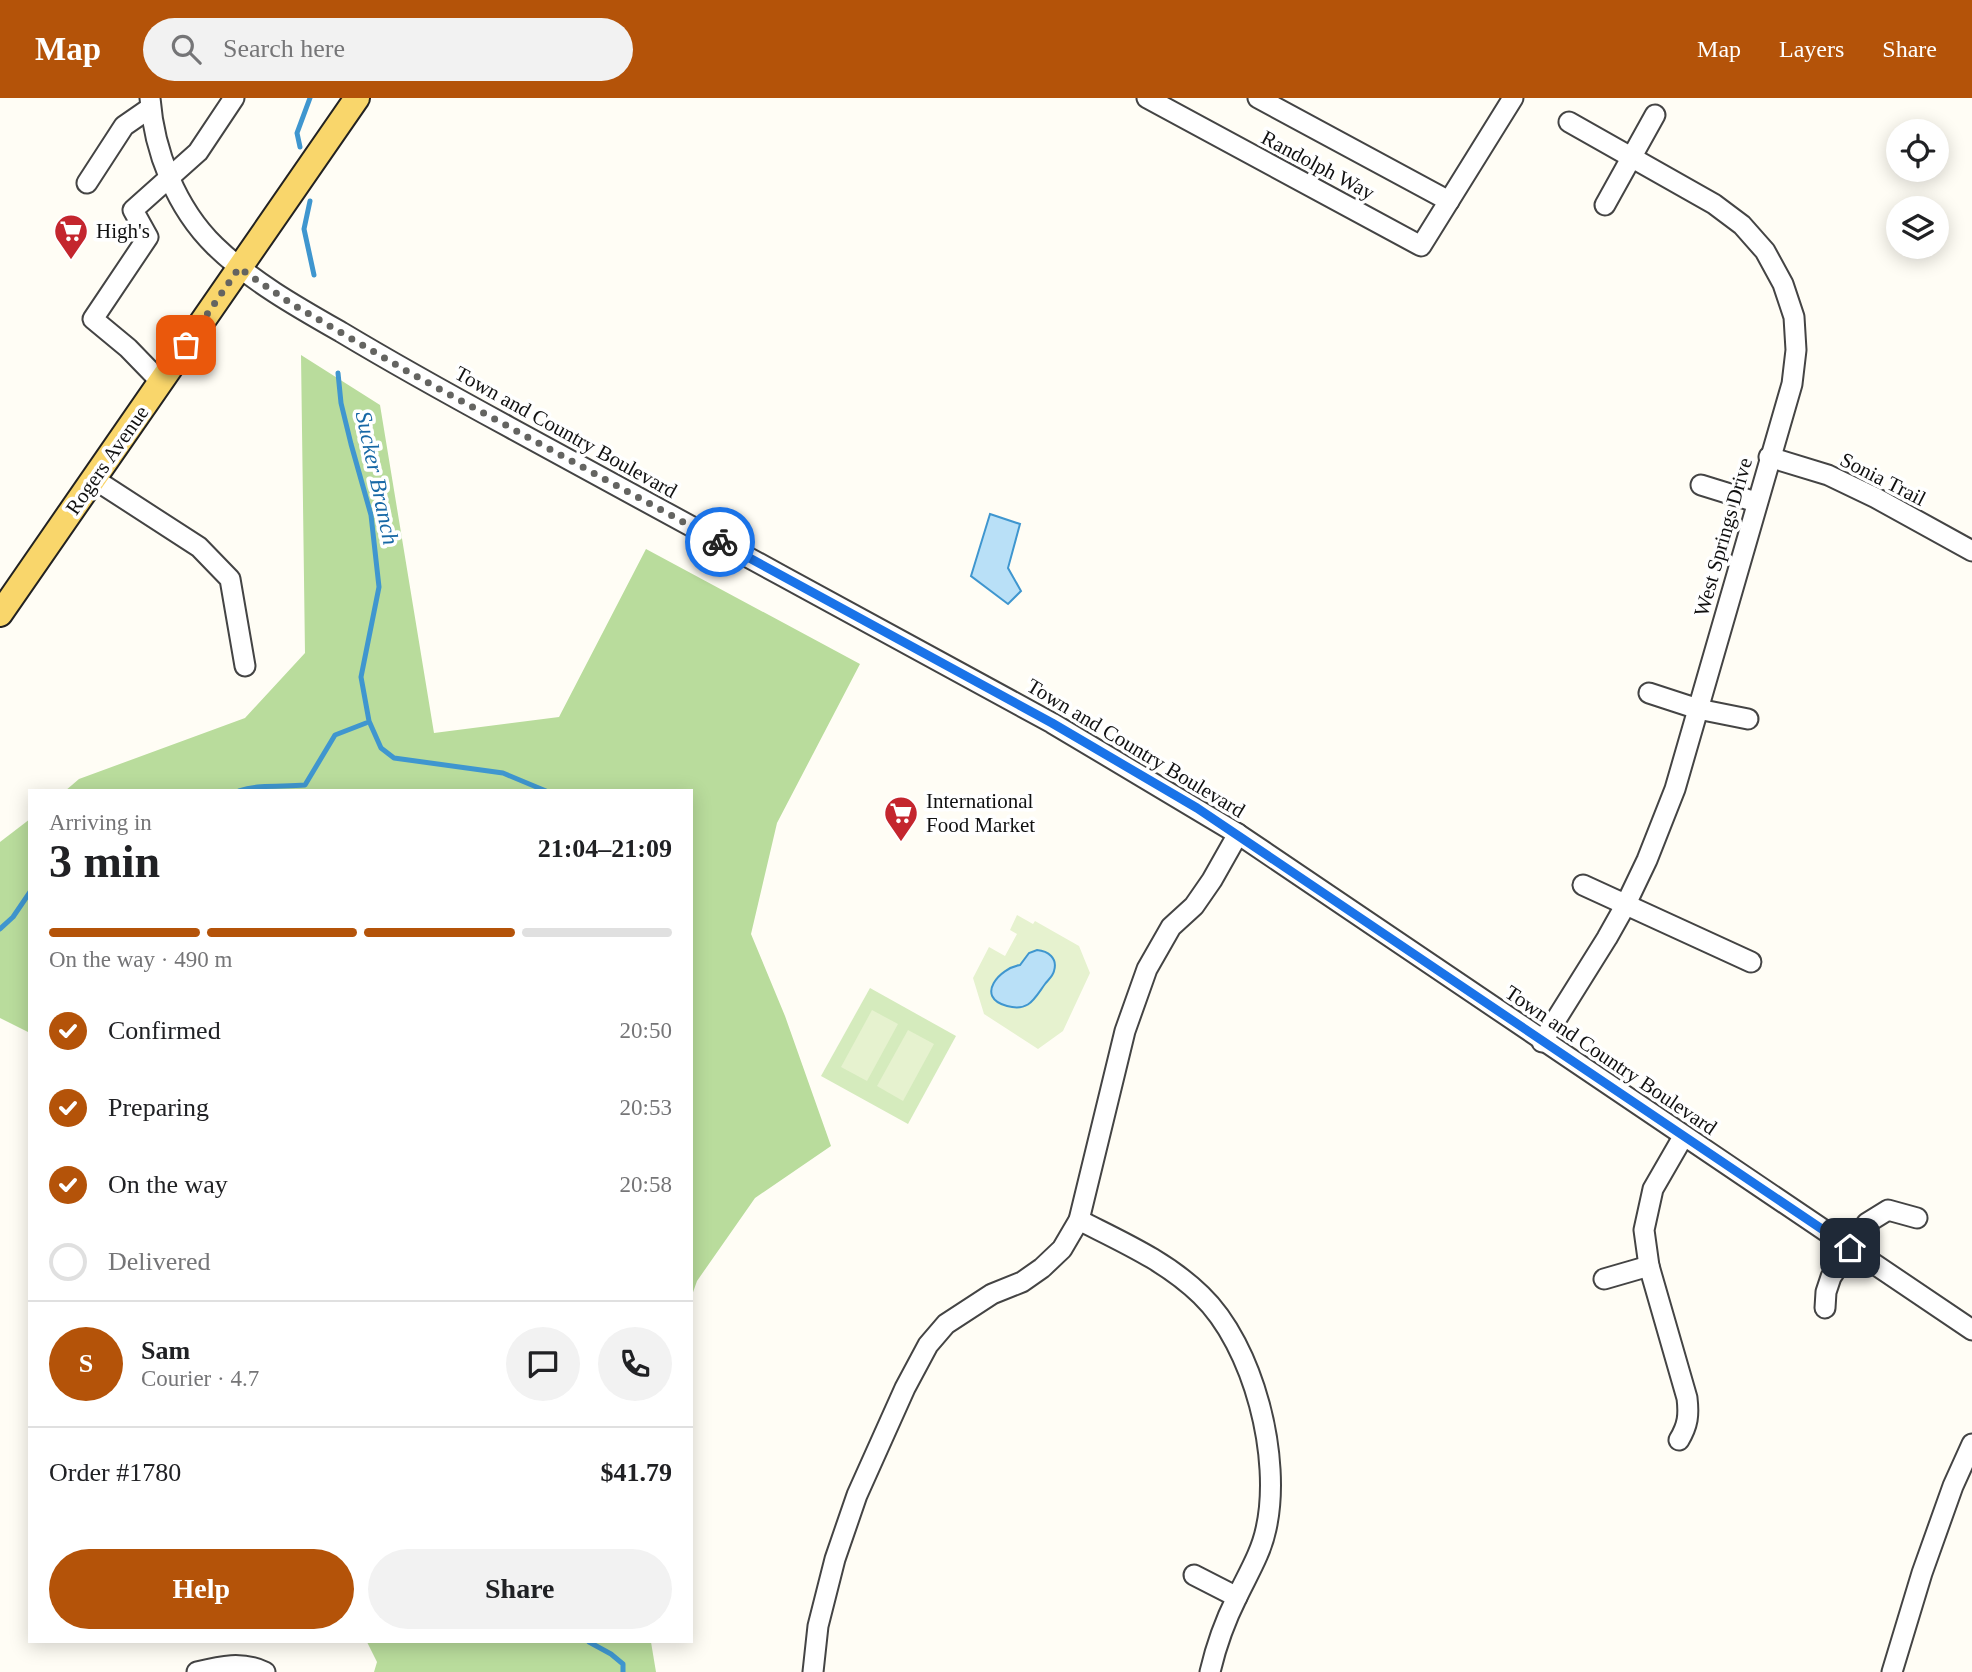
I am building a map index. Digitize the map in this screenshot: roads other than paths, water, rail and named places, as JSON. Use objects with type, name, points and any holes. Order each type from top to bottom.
[{"type":"main road","name":"Rogers Avenue","points":[[0,614],[357,98]]},
{"type":"street","points":[[161,382],[128,348],[93,319],[149,237],[133,209],[198,152],[234,98]]},
{"type":"street","name":"Randolph Way","points":[[1147,98],[1421,246],[1513,98]]},
{"type":"street","name":"Randolph Way","points":[[1258,98],[1449,201]]},
{"type":"street","points":[[87,183],[124,126],[150,103]]},
{"type":"street","name":"Town and Country Boulevard","points":[[150,103],[158,145],[178,195],[212,243],[239,268],[292,304],[412,374],[1052,723],[1238,834],[1542,1042],[1972,1330]]},
{"type":"street","points":[[1605,205],[1655,115]]},
{"type":"street","name":"West Springs Drive","points":[[1542,1042],[1625,906],[1647,860],[1675,789],[1792,384],[1796,350],[1794,317],[1783,284],[1765,251],[1742,225],[1714,204],[1569,122]]},
{"type":"street","name":"Sonia Trail","points":[[1769,457],[1829,475],[1972,551]]},
{"type":"street","points":[[94,479],[199,547],[230,579],[245,666]]},
{"type":"street","points":[[1701,485],[1756,502]]},
{"type":"street","points":[[1650,693],[1698,709],[1748,719]]},
{"type":"street","points":[[813,1672],[818,1626],[835,1559],[857,1495],[905,1388],[928,1346],[946,1324],[992,1294],[1022,1282],[1062,1249],[1079,1220],[1125,1031],[1147,969],[1171,927],[1194,906],[1212,880],[1238,834]]},
{"type":"street","points":[[1583,885],[1751,962]]},
{"type":"street","points":[[1679,1440],[1689,1416],[1688,1398],[1649,1266],[1644,1230],[1653,1189],[1683,1137]]},
{"type":"street","points":[[1825,1308],[1831,1277],[1867,1223],[1888,1210],[1917,1218]]},
{"type":"street","points":[[1079,1220],[1143,1252],[1172,1271],[1203,1297],[1227,1329],[1245,1366],[1258,1403],[1270,1451],[1272,1490],[1266,1529],[1255,1562],[1225,1623],[1210,1672]]},
{"type":"street","points":[[1604,1279],[1649,1266]]},
{"type":"street","points":[[1892,1672],[1922,1573],[1953,1486],[1972,1444]]},
{"type":"street","points":[[1194,1575],[1237,1597]]},
{"type":"street","points":[[197,1672],[228,1664],[249,1666],[265,1672]]},
{"type":"water","points":[[990,514],[1020,524],[1008,568],[1021,591],[1008,604],[971,576]]},
{"type":"water","points":[[1037,950],[1051,956],[1055,962],[1053,975],[1038,995],[1021,1007],[997,1002],[991,990],[998,977],[1020,965],[1029,953]]},
{"type":"waterway","name":"Sucker Branch","points":[[300,147],[297,133],[310,98]]},
{"type":"waterway","name":"Sucker Branch","points":[[310,201],[304,229],[314,275]]},
{"type":"waterway","name":"Sucker Branch","points":[[338,373],[341,403],[371,515],[379,587],[361,677],[369,721],[381,748],[394,758],[503,773],[541,789]]},
{"type":"waterway","points":[[247,789],[305,785],[335,735],[366,723]]},
{"type":"waterway","points":[[0,929],[13,917],[28,895]]},
{"type":"waterway","name":"Sucker Branch","points":[[591,1643],[623,1664],[623,1672]]},
{"type":"place","name":"High's","points":[[71,261]]},
{"type":"place","name":"International Food Market","points":[[901,843]]}]
